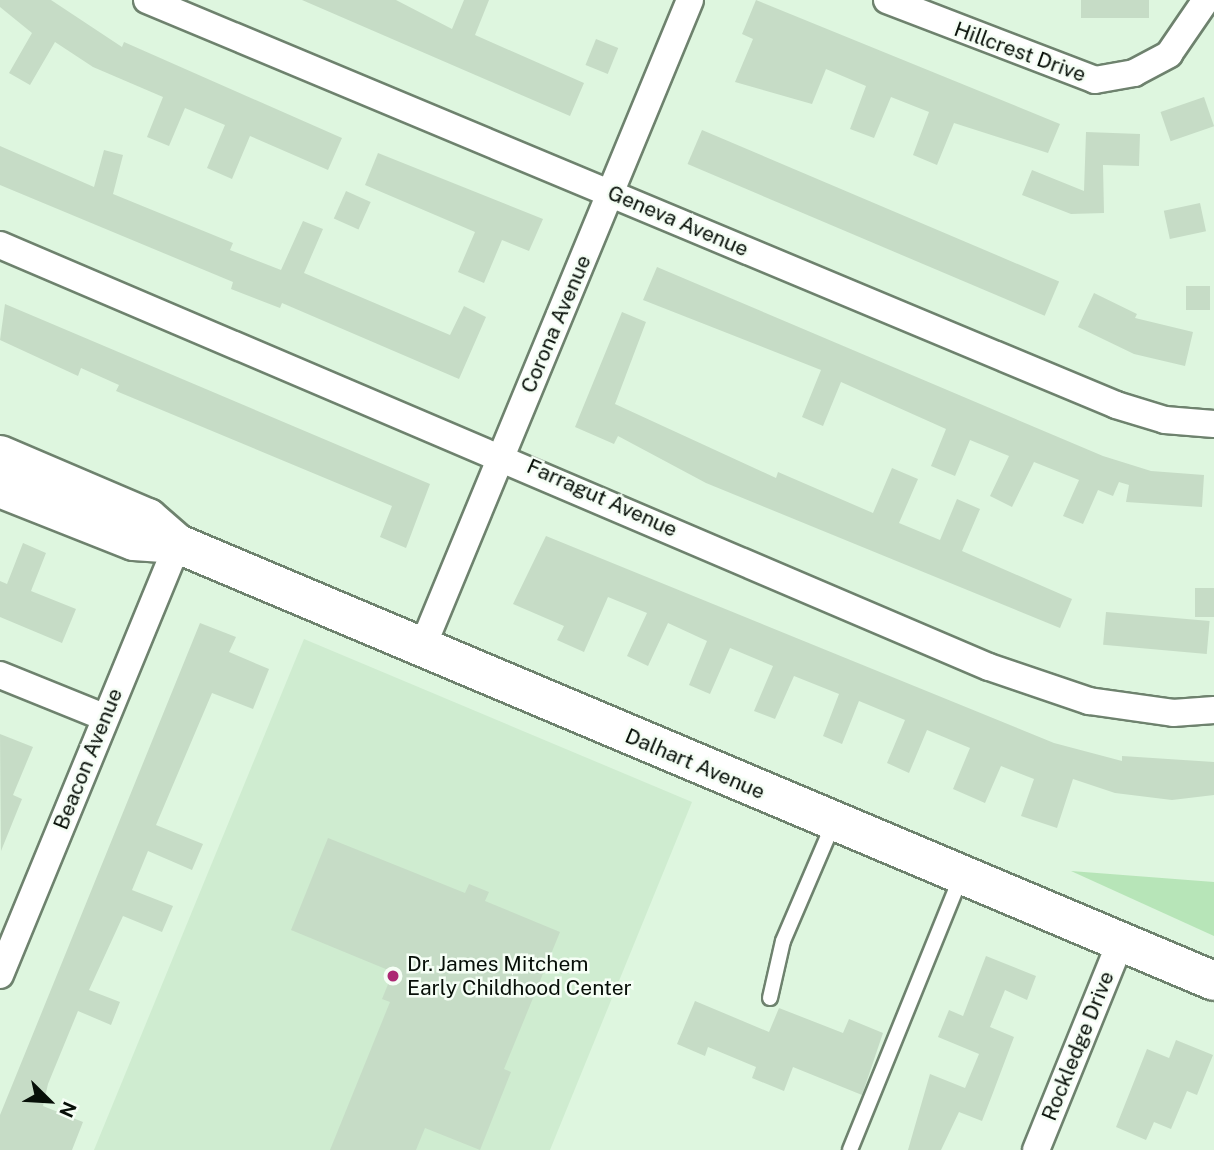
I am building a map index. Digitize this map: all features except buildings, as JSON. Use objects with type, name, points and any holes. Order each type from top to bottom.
[{"type":"main road","name":"Dalhart Avenue","points":[[0,455],[148,518],[178,544],[1214,981]]},
{"type":"main road","name":"Dalhart Avenue","points":[[0,488],[134,541],[178,544]]},
{"type":"street","name":"Geneva Avenue","points":[[147,0],[1116,405],[1165,421],[1214,424]]},
{"type":"street","name":"Corona Avenue","points":[[422,648],[690,0]]},
{"type":"street","name":"Hillcrest Drive","points":[[887,0],[1095,80],[1134,74],[1169,54],[1206,0]]},
{"type":"street","name":"Farragut Avenue","points":[[0,245],[501,454],[989,667],[1089,701],[1172,713],[1214,710]]},
{"type":"street","name":"Beacon Avenue","points":[[0,975],[178,544]]},
{"type":"street","points":[[0,675],[104,718]]},
{"type":"street","name":"Rockledge Drive","points":[[1036,1150],[1121,941]]},
{"type":"lane","points":[[770,998],[783,942],[834,822]]},
{"type":"lane","points":[[850,1150],[961,875]]},
{"type":"shaded area","name":"Dr. James Mitchem Early Childhood Center","points":[[304,639],[692,802],[550,1150],[94,1150]]},
{"type":"shaded area","points":[[1071,871],[1214,882],[1214,936]]},
{"type":"place","name":"Dr. James Mitchem Early Childhood Center","points":[[393,976]]}]
